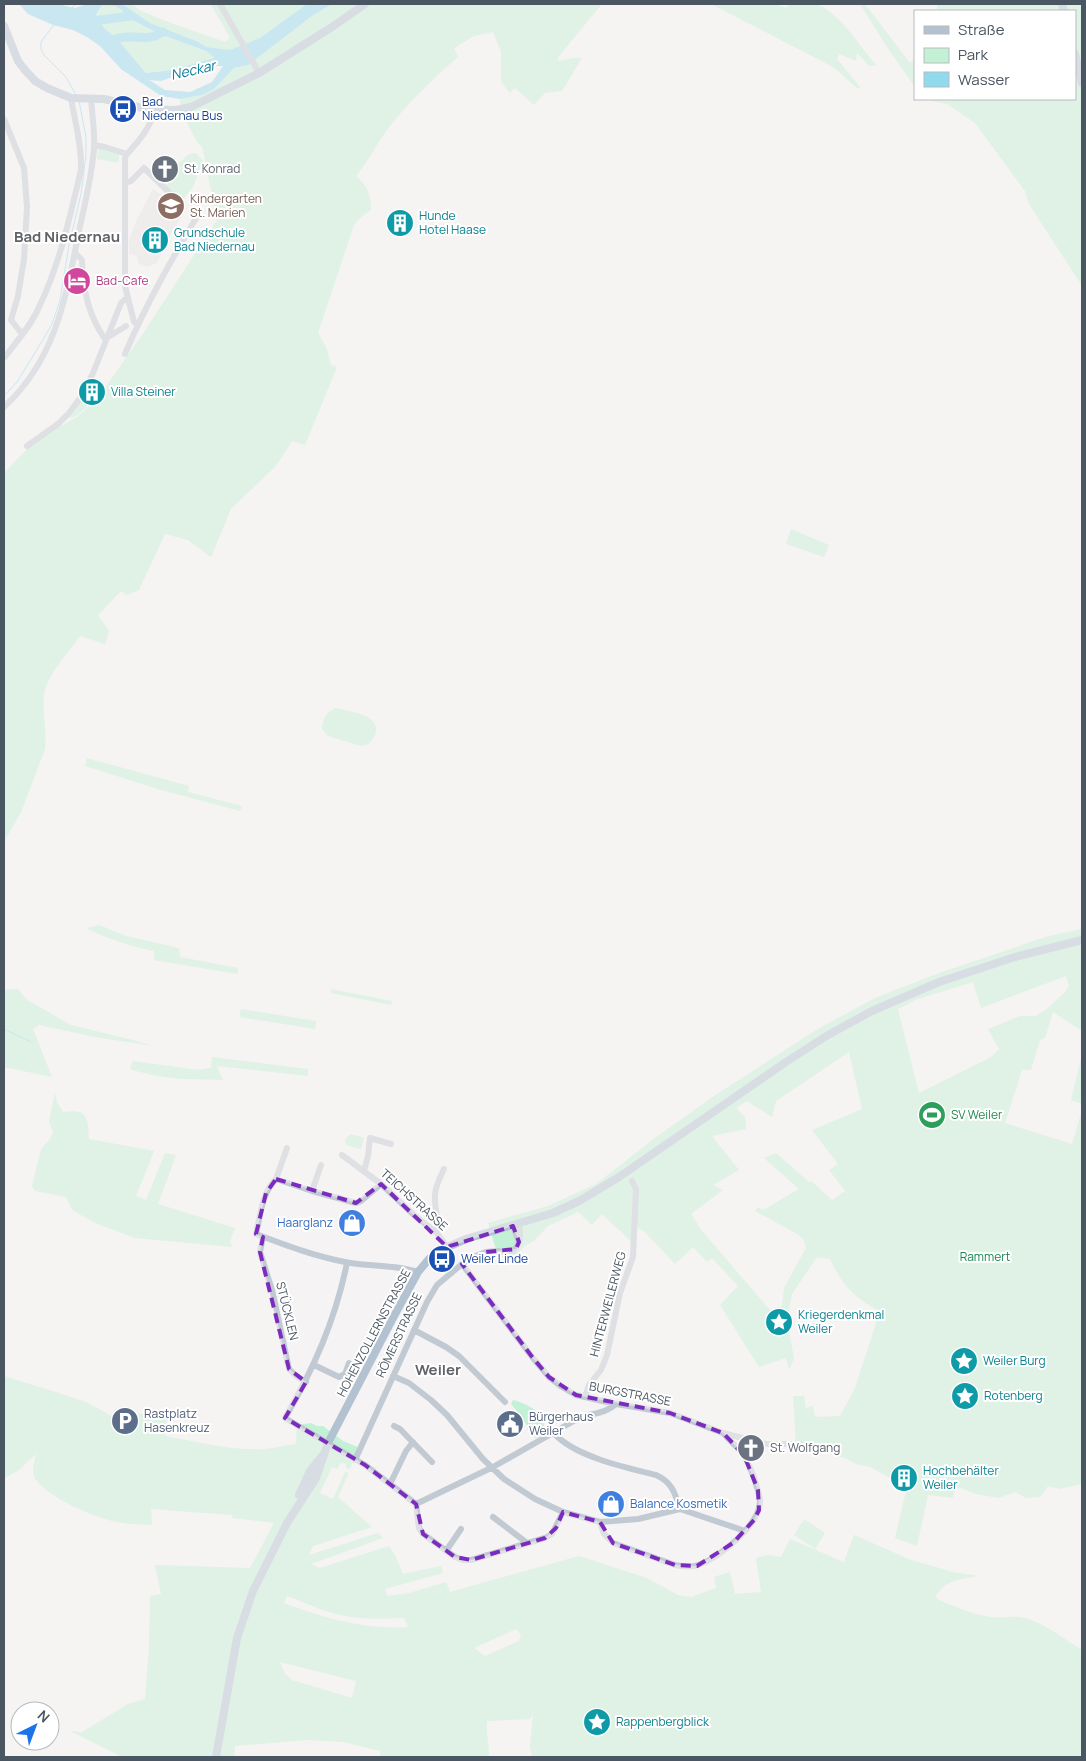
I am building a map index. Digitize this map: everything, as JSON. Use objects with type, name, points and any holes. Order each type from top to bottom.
[{"type":"main road","points":[[4,26],[18,61],[30,77],[47,88],[73,98],[104,99],[137,108],[176,110],[191,107],[258,73],[365,4]]},
{"type":"main road","points":[[1076,58],[1082,83]]},
{"type":"main road","name":"HOHENZOLLERNSTRASSE","points":[[216,1757],[232,1662],[243,1616],[261,1571],[307,1477],[325,1452],[418,1272],[429,1259],[447,1247],[474,1236],[553,1213],[600,1190],[786,1062],[828,1035],[872,1011],[939,982],[1015,957],[1082,940]]},
{"type":"street","points":[[220,4],[258,73]]},
{"type":"street","points":[[4,358],[39,308],[60,253],[81,170],[80,146],[73,98]]},
{"type":"street","points":[[4,407],[18,393],[35,370],[55,332],[63,309],[92,170],[94,145],[89,98]]},
{"type":"street","points":[[138,324],[134,322],[125,286],[125,158],[143,135],[154,110]]},
{"type":"street","points":[[4,119],[24,168],[27,207],[24,259],[18,296],[11,320],[22,334]]},
{"type":"street","points":[[94,145],[127,154]]},
{"type":"street","points":[[125,183],[131,181],[144,168],[182,205]]},
{"type":"street","points":[[125,354],[167,266],[199,213]]},
{"type":"street","points":[[75,253],[82,260],[83,281],[89,309],[105,339]]},
{"type":"street","points":[[26,446],[58,424],[83,394],[121,303],[128,297]]},
{"type":"street","points":[[105,339],[126,326]]},
{"type":"street","name":"TEICHSTRASSE","points":[[364,1171],[370,1138],[391,1144]]},
{"type":"street","points":[[287,1148],[276,1179],[270,1184],[266,1193],[256,1234],[347,1263],[408,1269],[418,1272]]},
{"type":"street","name":"TEICHSTRASSE","points":[[342,1155],[381,1184],[414,1215],[437,1233],[447,1247]]},
{"type":"street","points":[[312,1191],[321,1165]]},
{"type":"street","points":[[437,1233],[438,1225],[434,1196],[436,1186],[444,1169]]},
{"type":"street","points":[[276,1179],[312,1191],[356,1202],[361,1201],[381,1184]]},
{"type":"street","name":"HINTERWEILERWEG","points":[[585,1397],[589,1385],[601,1370],[607,1356],[620,1293],[633,1257],[636,1189],[632,1181]]},
{"type":"street","name":"RÖMERSTRASSE","points":[[355,1460],[427,1302],[437,1285],[462,1264],[486,1252],[510,1253],[516,1249],[519,1242],[516,1225]]},
{"type":"street","name":"STÜCKLEN","points":[[264,1237],[260,1252],[272,1290],[289,1369],[306,1382]]},
{"type":"street","points":[[347,1263],[334,1314],[314,1365],[285,1418],[365,1465],[416,1504],[419,1528],[423,1534],[455,1557],[463,1560],[471,1560],[552,1534],[563,1512]]},
{"type":"street","name":"BURGSTRASSE","points":[[462,1264],[533,1358],[549,1377],[562,1387],[585,1397],[670,1413],[723,1433],[766,1444],[796,1444],[819,1449]]},
{"type":"street","points":[[414,1330],[459,1356],[505,1402]]},
{"type":"street","points":[[314,1365],[339,1377],[345,1374],[349,1364]]},
{"type":"street","points":[[393,1376],[409,1383],[431,1400],[483,1459],[504,1479],[527,1494],[563,1512],[600,1522],[638,1519],[680,1509],[745,1531]]},
{"type":"street","points":[[416,1504],[493,1467],[579,1418],[589,1414],[605,1412],[616,1404]]},
{"type":"street","points":[[394,1426],[432,1462]]},
{"type":"street","points":[[554,1433],[565,1443],[599,1459],[664,1479],[671,1485],[680,1509]]},
{"type":"street","points":[[600,1522],[604,1534],[613,1543],[675,1565],[686,1567],[698,1566],[726,1548],[745,1531],[759,1510],[760,1500],[744,1455],[723,1433]]},
{"type":"street","points":[[390,1484],[406,1451],[413,1442]]},
{"type":"street","points":[[493,1517],[527,1543]]},
{"type":"street","points":[[446,1551],[461,1529]]},
{"type":"highlighted area","points":[[276,1179],[356,1203],[381,1184],[447,1247],[513,1226],[519,1242],[516,1249],[486,1252],[462,1264],[533,1358],[549,1377],[576,1395],[670,1413],[723,1433],[744,1455],[758,1490],[759,1510],[754,1520],[733,1543],[697,1566],[675,1565],[613,1543],[600,1522],[563,1512],[556,1528],[545,1538],[471,1560],[455,1557],[423,1534],[416,1504],[365,1465],[285,1418],[306,1382],[289,1369],[260,1252],[263,1237],[256,1234],[266,1193]]},
{"type":"shaded area","points":[[153,189],[163,196],[170,196],[185,210],[157,263],[147,267],[138,263],[137,256],[129,254],[129,240],[137,219]]},
{"type":"green space","points":[[102,4],[115,6],[122,10],[126,17],[160,34],[206,51],[216,58],[172,70],[146,73],[117,39],[104,28],[96,14]]},
{"type":"green space","points":[[122,4],[132,4],[141,11],[225,42],[230,38],[211,4],[307,4],[260,38],[230,50],[207,47],[150,23]]},
{"type":"green space","points":[[332,4],[602,4],[558,57],[558,61],[582,58],[562,91],[545,93],[534,105],[515,88],[510,93],[501,82],[501,52],[493,32],[474,36],[454,48],[458,57],[432,80],[400,113],[388,129],[356,176],[368,191],[371,210],[354,225],[318,333],[327,349],[331,365],[337,367],[305,445],[292,441],[276,466],[231,509],[211,557],[188,540],[165,534],[139,590],[127,595],[121,591],[98,615],[109,631],[105,644],[80,636],[64,657],[53,672],[44,695],[45,749],[22,810],[4,842],[4,473],[37,439],[77,417],[98,398],[142,335],[217,220],[202,146],[198,144],[181,111],[180,99],[202,95],[214,89],[234,68],[248,65],[312,16]]},
{"type":"green space","points":[[711,4],[774,4],[786,8],[790,4],[814,4],[831,12],[848,29],[876,65],[869,66],[857,53],[856,61],[839,54],[837,59],[860,87],[858,89],[833,67]]},
{"type":"green space","points":[[860,4],[865,4],[910,63],[914,60],[914,86]]},
{"type":"green space","points":[[937,4],[1082,4],[1082,286],[1029,204],[1025,191],[975,123],[947,104],[928,100],[1076,100],[1076,10],[937,10]]},
{"type":"green space","points":[[98,148],[119,154],[119,162],[97,159]]},
{"type":"green space","points":[[196,153],[203,161],[193,187],[181,202],[166,185],[176,175],[178,164],[189,154]]},
{"type":"green space","points":[[85,395],[96,399],[76,416],[70,418],[68,416]]},
{"type":"green space","points":[[791,529],[829,545],[824,557],[786,544]]},
{"type":"green space","points":[[336,708],[358,713],[371,719],[375,724],[376,730],[372,741],[361,746],[328,736],[322,729],[323,721],[327,714]]},
{"type":"green space","points":[[87,758],[189,786],[188,792],[242,806],[240,811],[161,790],[85,766]]},
{"type":"green space","points":[[99,925],[126,936],[179,948],[180,957],[238,968],[238,974],[154,960],[154,951],[119,942],[86,928]]},
{"type":"green space","name":"Rammert","points":[[1082,929],[1082,1031],[1053,1012],[1045,1038],[1040,1040],[1031,1070],[1022,1070],[1005,1123],[1072,1144],[1082,1110],[1082,1484],[1059,1489],[1048,1486],[1040,1497],[1026,1498],[1015,1492],[999,1498],[976,1494],[955,1486],[953,1498],[928,1495],[917,1546],[895,1538],[907,1487],[870,1467],[856,1464],[819,1449],[796,1444],[793,1396],[804,1396],[806,1408],[813,1406],[815,1417],[840,1416],[855,1388],[880,1311],[863,1301],[850,1290],[839,1276],[830,1259],[817,1257],[792,1294],[788,1327],[794,1358],[789,1370],[786,1358],[759,1367],[720,1305],[738,1286],[712,1258],[707,1262],[693,1247],[675,1264],[645,1232],[635,1226],[634,1244],[602,1214],[592,1225],[578,1212],[548,1226],[534,1241],[526,1245],[515,1256],[510,1258],[498,1256],[488,1223],[548,1206],[596,1184],[655,1138],[711,1098],[816,1030],[875,998],[939,973],[1049,936]],"holes":[[[1066,976],[1069,986],[1048,1008],[1036,1016],[1020,1016],[988,1029],[999,1049],[991,1057],[919,1093],[898,1009],[915,1000],[973,982],[981,1008]],[[849,1052],[862,1109],[812,1130],[838,1164],[829,1170],[845,1191],[832,1200],[776,1153],[764,1158],[799,1189],[763,1210],[758,1207],[755,1211],[799,1235],[804,1241],[806,1248],[784,1288],[781,1313],[780,1307],[770,1310],[702,1231],[691,1214],[723,1190],[713,1185],[739,1170],[712,1136],[746,1129],[745,1117],[736,1108],[747,1101],[772,1117],[776,1101]]]},
{"type":"green space","points":[[18,989],[27,1000],[71,1025],[153,1046],[95,1037],[39,1025],[33,1029],[52,1077],[4,1067],[4,990]]},
{"type":"green space","points":[[331,989],[392,1001],[391,1005],[331,993]]},
{"type":"green space","points":[[241,1009],[316,1021],[315,1029],[239,1017]]},
{"type":"green space","points":[[1082,1055],[1082,1104],[1071,1100]]},
{"type":"green space","points":[[212,1057],[308,1069],[308,1076],[217,1066],[223,1080],[187,1079],[142,1073],[130,1069],[133,1061],[198,1070],[211,1068]]},
{"type":"green space","points":[[55,1093],[57,1102],[63,1112],[77,1112],[85,1116],[89,1139],[154,1151],[136,1196],[146,1200],[165,1153],[176,1155],[158,1204],[235,1228],[230,1241],[232,1247],[135,1238],[95,1223],[72,1210],[66,1197],[35,1191],[32,1186],[41,1149],[53,1133],[49,1121]]},
{"type":"green space","points":[[351,1134],[364,1138],[361,1149],[346,1145],[345,1139]]},
{"type":"green space","points":[[4,1376],[86,1402],[119,1420],[113,1422],[116,1426],[139,1419],[138,1414],[153,1411],[157,1415],[167,1418],[165,1436],[240,1449],[269,1449],[296,1444],[297,1425],[311,1423],[323,1426],[343,1441],[358,1447],[350,1469],[346,1468],[346,1464],[340,1463],[338,1469],[332,1467],[320,1493],[333,1499],[345,1472],[349,1473],[338,1497],[372,1527],[313,1546],[309,1555],[378,1533],[383,1538],[311,1564],[320,1568],[389,1546],[403,1574],[441,1566],[443,1573],[385,1589],[387,1596],[409,1593],[446,1582],[450,1592],[579,1556],[647,1578],[678,1595],[691,1597],[716,1588],[714,1577],[730,1572],[735,1594],[761,1592],[756,1558],[767,1555],[781,1557],[790,1539],[844,1562],[854,1535],[911,1560],[953,1572],[979,1576],[953,1581],[943,1587],[935,1598],[983,1616],[1025,1618],[1048,1628],[1082,1650],[1082,1757],[532,1757],[530,1746],[533,1714],[530,1719],[487,1721],[489,1757],[380,1757],[380,1751],[344,1742],[307,1740],[235,1746],[234,1757],[122,1757],[72,1731],[82,1732],[128,1704],[145,1699],[150,1596],[161,1594],[155,1565],[250,1568],[274,1523],[232,1518],[232,1515],[151,1509],[152,1525],[108,1520],[73,1506],[42,1487],[33,1474],[36,1454],[19,1470],[4,1478]],"holes":[[[287,1596],[343,1616],[373,1619],[404,1618],[408,1627],[376,1627],[329,1618],[284,1603]],[[516,1629],[521,1635],[519,1641],[485,1656],[474,1648]],[[280,1662],[356,1681],[352,1698],[292,1680],[285,1674]]]},
{"type":"green space","points":[[513,1400],[525,1404],[537,1412],[542,1418],[537,1423],[543,1422],[546,1432],[536,1438],[527,1429],[533,1424],[527,1426],[511,1404]]},
{"type":"green space","points":[[804,1519],[825,1533],[815,1549],[794,1535]]},
{"type":"water","points":[[19,4],[63,4],[75,8],[88,4],[122,4],[150,23],[207,47],[230,50],[260,38],[307,4],[332,4],[312,16],[248,65],[234,68],[214,89],[202,95],[180,99],[161,96],[121,69],[100,46],[87,37],[28,14]],"holes":[[[102,5],[115,6],[122,10],[126,17],[160,34],[206,51],[215,58],[172,70],[146,73],[117,39],[104,28],[96,14]],[[223,66],[212,82],[190,92],[165,90],[149,80],[161,81],[189,71]]]},
{"type":"waterway","points":[[71,9],[76,4]]},
{"type":"waterway","name":"Neckar","points":[[90,27],[100,20],[131,16]]},
{"type":"waterway","points":[[53,26],[41,42],[41,49],[44,55],[66,77],[76,95]]},
{"type":"waterway","name":"Neckar","points":[[107,42],[124,37],[149,37],[163,32]]},
{"type":"waterway","points":[[4,396],[17,382],[41,343],[52,324],[60,300],[69,245],[81,194],[86,155],[86,137],[79,101]]},
{"type":"waterway","points":[[4,1029],[31,1042]]},
{"type":"place","name":"Bad Niedernau Bus","points":[[123,109]]},
{"type":"place","name":"St. Konrad","points":[[165,169]]},
{"type":"place","name":"Kindergarten St. Marien","points":[[171,206]]},
{"type":"place","name":"Hunde Hotel Haase","points":[[400,223]]},
{"type":"place","name":"Grundschule Bad Niedernau","points":[[155,240]]},
{"type":"place","name":"Bad-Cafe","points":[[77,281]]},
{"type":"place","name":"Villa Steiner","points":[[92,392]]},
{"type":"place","name":"SV Weiler","points":[[932,1115]]},
{"type":"place","name":"Haarglanz","points":[[352,1223]]},
{"type":"place","name":"Weiler Linde","points":[[442,1259]]},
{"type":"place","name":"Kriegerdenkmal Weiler","points":[[779,1322]]},
{"type":"place","name":"Weiler Burg","points":[[964,1361]]},
{"type":"place","name":"Rotenberg","points":[[965,1396]]},
{"type":"place","name":"Rastplatz Hasenkreuz","points":[[125,1421]]},
{"type":"place","name":"Bürgerhaus Weiler","points":[[510,1424]]},
{"type":"place","name":"St. Wolfgang","points":[[751,1448]]},
{"type":"place","name":"Hochbehälter Weiler","points":[[904,1478]]},
{"type":"place","name":"Balance Kosmetik","points":[[611,1504]]},
{"type":"place","name":"Rappenbergblick","points":[[597,1722]]},
{"type":"district","name":"Bad Niedernau","points":[[67,237]]},
{"type":"district","name":"Weiler","points":[[438,1370]]}]
